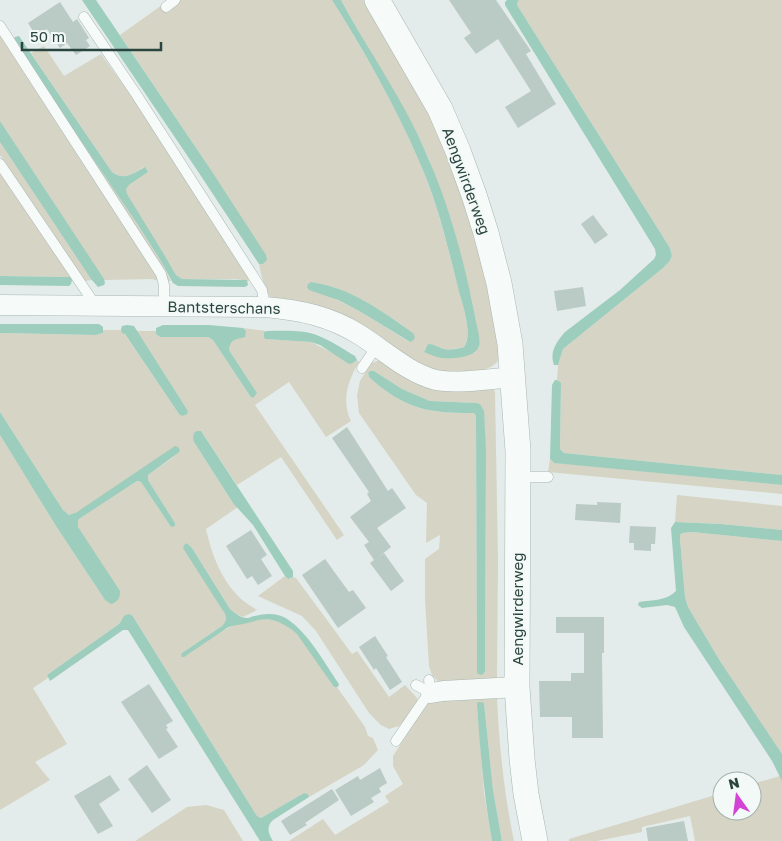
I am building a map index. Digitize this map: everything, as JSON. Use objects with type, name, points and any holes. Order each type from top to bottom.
[{"type":"street","name":"Aengwirderweg","points":[[377,0],[440,110],[466,172],[484,226],[499,283],[510,344],[518,451],[517,686],[526,794],[535,841]]},
{"type":"street","name":"Bantsterschans","points":[[0,305],[265,307],[286,309],[322,316],[340,324],[423,376],[437,380],[461,381],[513,377]]},
{"type":"street","points":[[425,686],[443,691],[517,686]]},
{"type":"lane","points":[[166,7],[175,0]]},
{"type":"lane","points":[[84,17],[136,94],[262,290],[265,307]]},
{"type":"lane","points":[[0,26],[161,274],[164,285],[164,306]]},
{"type":"lane","points":[[0,164],[90,297],[89,306]]},
{"type":"lane","points":[[362,368],[377,346]]},
{"type":"lane","points":[[518,477],[548,477]]},
{"type":"lane","points":[[397,736],[424,700],[425,686]]},
{"type":"shaded area","points":[[82,0],[96,0],[266,255],[267,260],[263,264],[259,264]]},
{"type":"shaded area","points":[[169,0],[332,0],[356,39],[400,120],[425,176],[446,239],[466,318],[466,342],[464,347],[452,349],[428,344],[424,352],[474,353],[479,347],[479,339],[472,300],[451,221],[429,159],[418,136],[341,0],[367,0],[437,125],[480,241],[501,354],[497,362],[490,368],[483,370],[436,372],[274,302],[262,279],[259,264],[263,264],[207,164],[120,35]],"holes":[[[311,282],[325,285],[365,301],[389,316],[413,333],[409,342],[361,312],[329,296]]]},
{"type":"shaded area","points":[[332,0],[341,0],[410,119],[437,178],[462,257],[479,335],[477,350],[468,355],[457,358],[442,358],[424,352],[428,344],[450,350],[464,347],[467,342],[466,320],[447,242],[432,193],[410,140],[356,39]]},
{"type":"shaded area","points":[[507,0],[520,0],[517,5],[670,248],[672,256],[663,268],[563,349],[558,365],[554,365],[553,351],[565,332],[620,290],[656,255],[655,249],[505,5]]},
{"type":"shaded area","points":[[520,0],[782,0],[782,475],[564,453],[560,449],[561,384],[557,380],[558,365],[563,349],[663,268],[672,256],[670,248],[517,5]]},
{"type":"shaded area","points":[[0,22],[138,225],[171,281],[153,279],[104,280],[0,121]]},
{"type":"shaded area","points":[[19,36],[112,172],[116,175],[124,176],[145,167],[148,172],[129,185],[126,189],[127,194],[176,275],[182,279],[247,280],[248,285],[245,287],[178,286],[173,283],[138,225],[13,41],[15,37]]},
{"type":"shaded area","points":[[44,46],[64,76],[101,54],[165,143],[251,275],[249,281],[236,279],[182,279],[176,275],[126,194],[126,189],[129,185],[148,172],[144,167],[124,176],[116,175],[112,172],[31,53]]},
{"type":"shaded area","points":[[0,121],[104,279],[104,285],[98,287],[91,279],[0,142]]},
{"type":"shaded area","points":[[0,142],[92,280],[85,281],[0,155]]},
{"type":"shaded area","points":[[0,169],[77,280],[72,280],[70,277],[0,276]]},
{"type":"shaded area","points":[[0,276],[70,277],[72,280],[69,286],[0,285]]},
{"type":"shaded area","points":[[311,282],[339,289],[365,301],[413,333],[414,339],[410,342],[338,300],[309,290],[307,287]]},
{"type":"shaded area","points":[[0,324],[99,324],[103,327],[103,333],[96,335],[0,333]]},
{"type":"shaded area","points":[[163,325],[209,325],[243,328],[246,331],[245,337],[232,341],[229,350],[257,393],[253,398],[250,396],[213,340],[208,337],[160,337],[156,334],[156,328]]},
{"type":"shaded area","points":[[122,326],[134,326],[188,411],[187,414],[182,416],[179,414],[125,334],[122,333]]},
{"type":"shaded area","points":[[243,328],[267,331],[264,332],[265,339],[311,342],[353,363],[357,360],[359,362],[349,383],[346,398],[346,406],[351,421],[326,437],[289,382],[255,405],[344,535],[337,540],[281,457],[237,485],[201,431],[194,442],[233,503],[238,507],[206,529],[211,548],[218,567],[228,584],[241,599],[257,610],[243,617],[230,609],[187,543],[184,545],[225,614],[226,619],[222,626],[182,653],[234,625],[264,619],[284,624],[296,633],[308,647],[334,687],[337,687],[365,727],[368,736],[373,738],[378,750],[364,765],[309,797],[308,794],[304,793],[261,818],[257,816],[132,615],[128,614],[119,624],[47,675],[48,678],[33,688],[67,744],[35,762],[50,780],[0,810],[0,435],[56,526],[105,600],[78,527],[79,519],[137,481],[141,482],[171,527],[175,523],[148,480],[148,475],[178,454],[69,515],[63,510],[0,412],[0,333],[96,335],[103,333],[103,330],[122,330],[182,416],[188,411],[137,331],[156,331],[156,334],[160,337],[208,337],[213,340],[250,396],[257,393],[229,350],[230,343],[246,331]]},
{"type":"shaded area","points":[[264,332],[310,333],[333,343],[355,356],[357,360],[349,364],[320,345],[311,342],[265,339]]},
{"type":"shaded area","points":[[381,360],[487,388],[495,392],[498,561],[497,677],[491,683],[439,682],[432,675],[429,666],[425,559],[439,549],[440,535],[426,543],[427,503],[416,495],[359,413],[357,395],[360,381],[371,363]],"holes":[[[374,371],[402,389],[430,401],[476,403],[486,451],[485,672],[482,675],[477,672],[476,416],[474,413],[445,412],[417,407],[383,389],[369,377],[368,373]]]},
{"type":"shaded area","points":[[374,371],[402,389],[430,401],[476,403],[480,404],[484,411],[486,451],[485,672],[482,675],[477,672],[476,416],[474,413],[445,412],[417,407],[391,394],[376,383],[369,377],[368,373]]},
{"type":"shaded area","points":[[555,380],[561,383],[560,449],[564,453],[782,475],[782,485],[554,463],[550,459],[552,385]]},
{"type":"shaded area","points":[[0,412],[63,510],[69,515],[77,512],[175,446],[180,450],[148,475],[148,480],[175,523],[175,526],[171,527],[141,482],[137,481],[78,521],[78,527],[120,591],[117,601],[111,604],[105,600],[56,526],[0,435]]},
{"type":"shaded area","points":[[201,431],[293,571],[293,577],[288,579],[285,576],[253,525],[233,503],[194,442],[194,433]]},
{"type":"shaded area","points":[[550,459],[554,463],[782,485],[782,494],[548,472]]},
{"type":"shaded area","points":[[677,495],[782,506],[782,530],[675,522]]},
{"type":"shaded area","points":[[675,522],[782,530],[782,541],[692,532],[682,533],[680,539],[685,597],[688,607],[720,661],[782,754],[782,781],[772,761],[684,627],[675,607],[667,605],[642,608],[638,605],[639,602],[664,598],[676,591],[671,528]]},
{"type":"shaded area","points":[[692,532],[782,541],[782,754],[720,661],[688,607],[685,597],[680,535]]},
{"type":"shaded area","points":[[187,543],[230,609],[244,618],[269,614],[287,619],[312,644],[339,684],[338,687],[334,687],[297,634],[284,625],[270,620],[264,619],[229,627],[182,657],[182,653],[222,626],[226,619],[225,614],[183,548]]},
{"type":"shaded area","points":[[285,576],[288,579],[296,578],[352,654],[357,651],[389,697],[405,685],[417,698],[418,703],[399,726],[389,729],[381,725],[369,713],[316,631],[302,616],[258,596]]},
{"type":"shaded area","points":[[132,615],[257,816],[261,818],[304,793],[308,794],[309,797],[273,820],[269,825],[268,830],[273,841],[260,841],[128,630],[123,630],[50,681],[47,675],[119,624],[124,616]]},
{"type":"shaded area","points":[[435,697],[497,697],[502,769],[514,841],[502,841],[493,790],[484,703],[477,705],[484,793],[492,841],[289,841],[323,819],[335,835],[389,802],[385,796],[403,784],[393,766],[393,756],[425,706]]},
{"type":"shaded area","points":[[478,702],[484,703],[493,790],[502,841],[492,841],[483,773]]},
{"type":"shaded area","points":[[780,776],[782,781],[782,841],[695,841],[690,816],[642,827],[642,832],[597,841],[569,841],[569,839],[712,796],[712,821],[762,821],[762,781]]},
{"type":"shaded area","points":[[206,805],[224,810],[243,841],[135,841],[187,807]]},
{"type":"building","points":[[449,0],[496,0],[531,51],[526,54],[556,104],[518,128],[505,107],[531,91],[498,39],[476,54],[464,38],[471,33]]},
{"type":"building","points":[[60,2],[73,22],[77,19],[89,38],[86,40],[90,46],[76,55],[67,43],[60,48],[47,29],[36,36],[28,23]]},
{"type":"building","points":[[593,215],[608,235],[595,244],[581,224]]},
{"type":"building","points":[[583,287],[586,306],[557,311],[554,291]]},
{"type":"building","points":[[347,427],[388,491],[392,488],[406,508],[377,528],[391,547],[377,558],[384,553],[404,581],[391,591],[370,563],[374,560],[364,545],[369,542],[350,517],[371,501],[367,494],[369,492],[332,438]]},
{"type":"building","points":[[597,502],[621,503],[620,523],[575,520],[576,504],[597,505]]},
{"type":"building","points":[[630,526],[656,527],[655,544],[651,544],[651,551],[634,550],[634,543],[629,543]]},
{"type":"building","points":[[251,530],[267,555],[261,559],[272,576],[258,585],[252,576],[247,579],[226,546]]},
{"type":"building","points":[[325,559],[349,592],[353,590],[366,608],[338,628],[302,575]]},
{"type":"building","points":[[556,617],[604,617],[604,653],[602,653],[603,738],[572,738],[572,717],[540,717],[539,681],[571,681],[571,673],[584,673],[584,633],[556,633]]},
{"type":"building","points":[[375,636],[402,682],[390,690],[376,668],[374,670],[359,647]]},
{"type":"building","points":[[149,684],[173,721],[166,725],[168,728],[166,729],[178,747],[159,759],[121,702]]},
{"type":"building","points":[[147,765],[171,800],[152,813],[128,779]]},
{"type":"building","points":[[380,768],[387,783],[379,788],[381,792],[371,798],[374,802],[351,816],[335,790],[358,776],[360,780]]},
{"type":"building","points":[[110,775],[120,790],[99,804],[113,826],[98,834],[74,796]]},
{"type":"building","points":[[332,789],[339,800],[305,823],[307,825],[290,835],[281,821]]},
{"type":"building","points":[[684,821],[688,841],[648,841],[646,828]]}]
